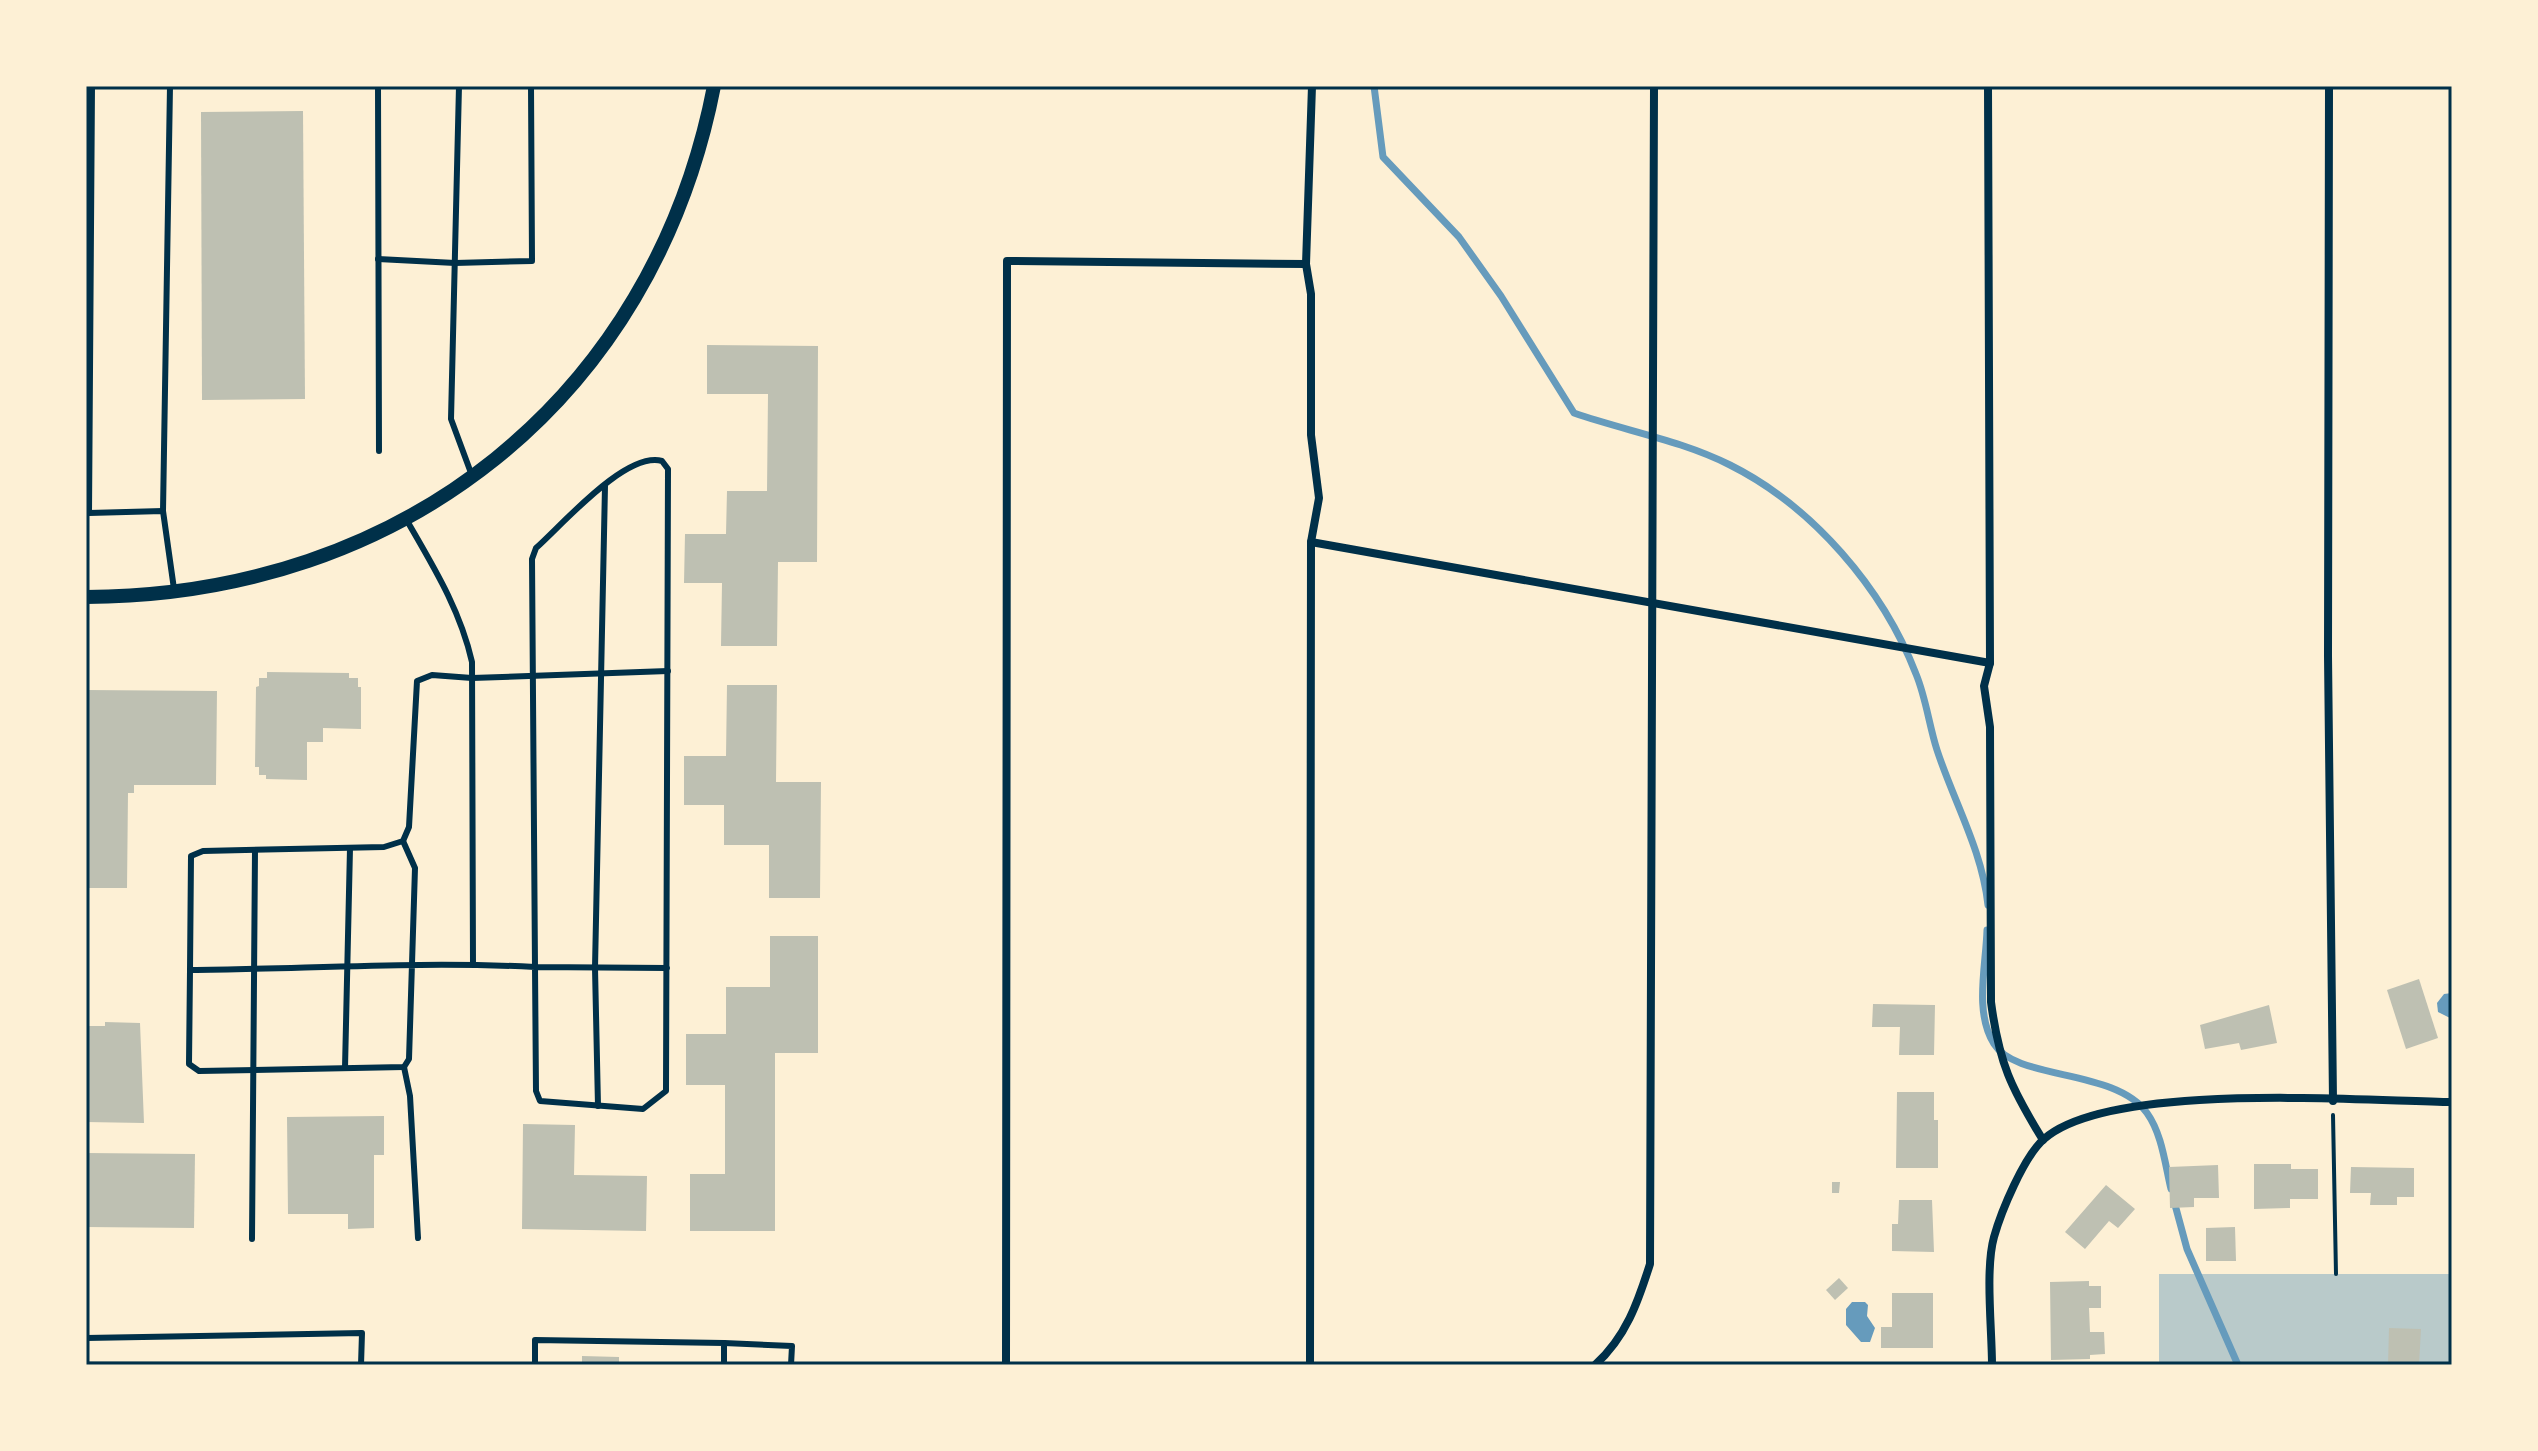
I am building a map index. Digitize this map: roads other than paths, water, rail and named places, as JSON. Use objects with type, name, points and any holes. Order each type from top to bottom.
[{"type":"street","points":[[86,597],[175,594],[293,568],[348,548],[406,519],[472,477],[527,432],[566,392],[604,345],[637,296],[684,196],[701,144],[714,86]]},
{"type":"street","points":[[1310,1365],[1311,542],[1319,498],[1311,435],[1311,294],[1306,264],[1312,86]]},
{"type":"street","points":[[1595,1365],[1623,1333],[1637,1307],[1650,1264],[1654,86]]},
{"type":"street","points":[[1988,86],[1990,663],[1984,686],[1990,727],[1991,1002],[1997,1047],[2007,1079],[2043,1140]]},
{"type":"street","points":[[2329,86],[2328,656],[2333,1101]]},
{"type":"street","points":[[1006,1365],[1007,261],[1306,264]]},
{"type":"street","points":[[1311,542],[1990,663]]},
{"type":"street","points":[[1992,1365],[1993,1240],[2013,1188],[2043,1140],[2090,1116],[2137,1104],[2452,1102]]},
{"type":"lane","points":[[92,86],[89,513],[163,511]]},
{"type":"lane","points":[[170,86],[163,511],[175,594]]},
{"type":"lane","points":[[378,86],[379,451]]},
{"type":"lane","points":[[459,86],[451,419],[472,477]]},
{"type":"lane","points":[[378,259],[455,263],[532,261],[531,86]]},
{"type":"lane","points":[[652,458],[662,461],[668,469],[668,671],[666,1091],[643,1109],[540,1101],[536,1091],[532,559],[536,548],[625,468],[652,458]]},
{"type":"lane","points":[[598,1106],[595,968],[605,486]]},
{"type":"lane","points":[[406,519],[464,626],[472,678],[473,964]]},
{"type":"lane","points":[[418,1238],[410,1096],[404,1067],[409,1059],[415,868],[403,841],[409,827],[417,681],[432,675],[472,678],[668,671]]},
{"type":"lane","points":[[403,841],[384,847],[203,851],[191,856],[189,1064],[199,1071],[404,1067]]},
{"type":"lane","points":[[345,1068],[350,848]]},
{"type":"lane","points":[[252,1239],[255,850]]},
{"type":"lane","points":[[190,970],[473,964],[667,968]]},
{"type":"lane","points":[[86,1338],[362,1333],[361,1365]]},
{"type":"lane","points":[[535,1365],[535,1340],[792,1346],[791,1365]]},
{"type":"lane","points":[[724,1343],[724,1365]]},
{"type":"water","points":[[2452,993],[2452,1019],[2438,1012],[2437,1003],[2444,994]]},
{"type":"water","points":[[1852,1302],[1868,1305],[1867,1316],[1875,1328],[1870,1342],[1861,1342],[1846,1325],[1846,1309]]},
{"type":"waterway","points":[[1374,86],[1383,157],[1459,237],[1501,296],[1574,413],[1711,456],[1760,482],[1816,526],[1864,581],[1885,611],[1916,674],[1937,750],[1980,865],[1988,905]]},
{"type":"waterway","points":[[1987,930],[1983,1003],[1984,1018],[1994,1044],[2006,1056],[2023,1064],[2113,1088],[2132,1099],[2147,1113],[2156,1130],[2171,1189]]},
{"type":"waterway","points":[[2174,1201],[2187,1249],[2238,1365]]}]
